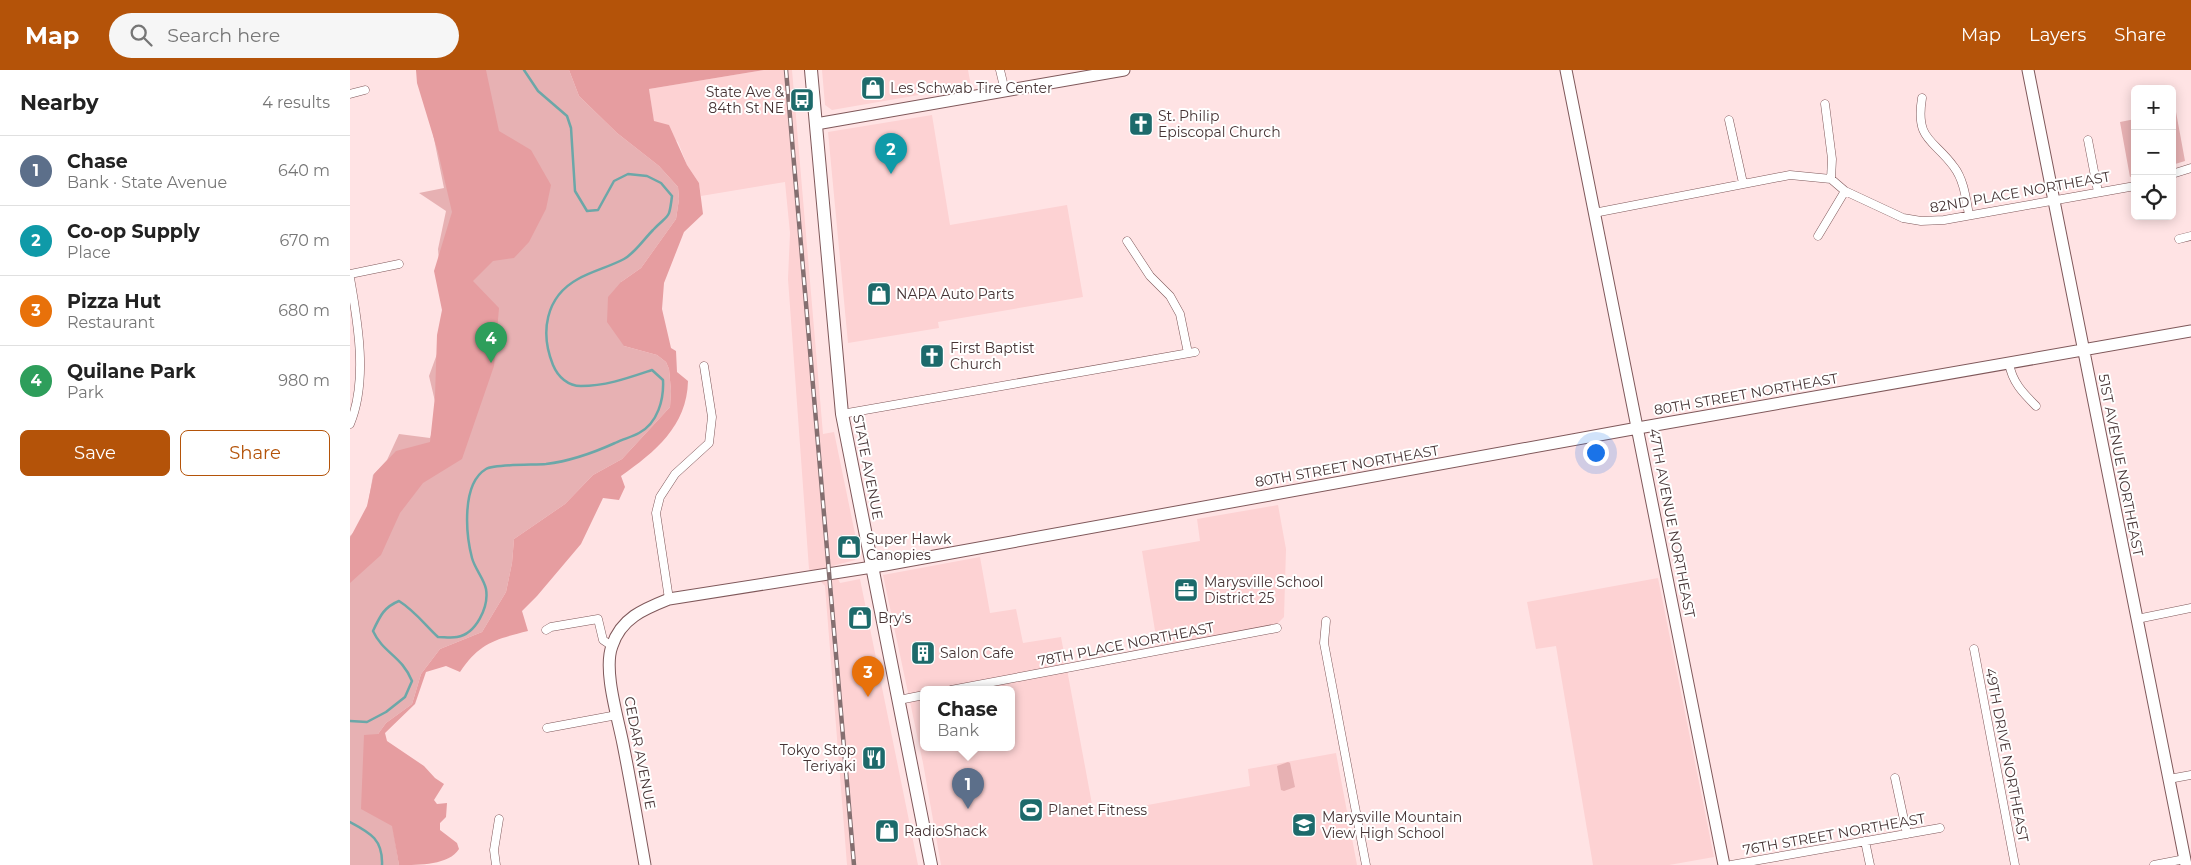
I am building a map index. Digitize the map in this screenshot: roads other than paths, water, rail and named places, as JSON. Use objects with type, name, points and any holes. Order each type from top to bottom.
[{"type":"main road","name":"STATE AVENUE","points":[[811,70],[842,414],[932,865]]},
{"type":"street","points":[[1000,70],[1004,91]]},
{"type":"street","points":[[816,124],[1004,91],[1078,74],[1124,70]]},
{"type":"street","name":"47TH AVENUE NORTHEAST","points":[[1566,70],[1724,865]]},
{"type":"street","name":"51ST AVENUE NORTHEAST","points":[[2028,70],[2052,200],[2186,862]]},
{"type":"street","points":[[350,94],[365,90]]},
{"type":"street","points":[[1922,98],[1920,113],[1925,134],[1932,146],[1955,168],[1964,187],[1969,215]]},
{"type":"street","points":[[1594,213],[1743,183],[1790,176],[1831,179],[1832,159],[1825,104]]},
{"type":"street","points":[[1729,120],[1743,183]]},
{"type":"street","points":[[2088,140],[2098,192]]},
{"type":"street","points":[[2176,173],[2191,168]]},
{"type":"street","name":"82ND PLACE NORTHEAST","points":[[1831,179],[1845,191],[1903,218],[1921,221],[1944,220],[2131,187]]},
{"type":"street","points":[[1818,236],[1845,191]]},
{"type":"street","points":[[2179,239],[2191,236]]},
{"type":"street","points":[[842,414],[1192,352],[1180,314],[1170,296],[1150,276],[1127,241]]},
{"type":"street","points":[[350,274],[399,264]]},
{"type":"street","points":[[350,278],[360,335],[350,424]]},
{"type":"street","name":"80TH STREET NORTHEAST","points":[[612,646],[621,626],[630,618],[639,611],[669,599],[873,567],[1638,428],[2191,331]]},
{"type":"street","points":[[2009,363],[2011,375],[2019,388],[2036,406]]},
{"type":"street","points":[[669,599],[656,513],[660,497],[675,474],[709,443],[712,417],[704,366]]},
{"type":"street","points":[[2137,619],[2191,608]]},
{"type":"street","points":[[546,630],[551,626],[598,619],[603,640],[612,646]]},
{"type":"street","points":[[1326,621],[1324,644],[1366,865]]},
{"type":"street","name":"78TH PLACE NORTHEAST","points":[[972,686],[1277,628]]},
{"type":"street","name":"CEDAR AVENUE","points":[[612,646],[610,674],[645,865]]},
{"type":"street","name":"49TH DRIVE NORTHEAST","points":[[1974,649],[2015,865]]},
{"type":"street","points":[[899,700],[920,696]]},
{"type":"street","points":[[547,728],[617,715]]},
{"type":"street","points":[[2169,779],[2191,775]]},
{"type":"street","points":[[1895,778],[1907,834]]},
{"type":"street","points":[[496,865],[494,850],[499,820]]},
{"type":"street","name":"76TH STREET NORTHEAST","points":[[1732,865],[1940,828]]},
{"type":"street","points":[[1865,841],[1870,865]]},
{"type":"street","points":[[2154,865],[2186,862]]},
{"type":"waterway","points":[[350,721],[367,722],[386,712],[405,697],[412,681],[403,666],[382,645],[373,631],[380,616],[386,609],[399,601],[438,637],[464,635],[480,619],[485,604],[486,589],[472,558],[467,524],[469,498],[472,486],[478,476],[490,467],[555,463],[598,450],[646,429],[655,417],[661,402],[663,380],[652,370],[599,385],[576,386],[568,383],[561,377],[553,365],[549,353],[546,328],[552,306],[558,296],[578,279],[618,262],[632,253],[667,216],[672,196],[661,183],[647,176],[628,174],[614,181],[598,210],[587,211],[575,191],[571,128],[567,116],[538,91],[524,70]]},
{"type":"waterway","points":[[350,822],[370,834],[378,843],[382,856],[382,865]]},
{"type":"railway","points":[[786,70],[854,865]]},
{"type":"place","name":"Les Schwab Tire Center","points":[[873,88]]},
{"type":"place","name":"State Ave & 84th St NE","points":[[802,100]]},
{"type":"place","name":"St. Philip Episcopal Church","points":[[1141,124]]},
{"type":"place","name":"Co-op Supply","points":[[891,174]]},
{"type":"place","name":"NAPA Auto Parts","points":[[879,294]]},
{"type":"place","name":"First Baptist Church","points":[[932,356]]},
{"type":"place","name":"Quilane Park","points":[[491,363]]},
{"type":"place","name":"Super Hawk Canopies","points":[[849,547]]},
{"type":"place","name":"Marysville School District 25","points":[[1186,590]]},
{"type":"place","name":"Bry's","points":[[860,618]]},
{"type":"place","name":"Salon Cafe","points":[[923,653]]},
{"type":"place","name":"Pizza Hut","points":[[868,697]]},
{"type":"place","name":"Tokyo Stop Teriyaki","points":[[874,758]]},
{"type":"place","name":"Chase","points":[[968,809]]},
{"type":"place","name":"Planet Fitness","points":[[1031,810]]},
{"type":"place","name":"Marysville Mountain View High School","points":[[1304,825]]},
{"type":"place","name":"RadioShack","points":[[887,831]]}]
